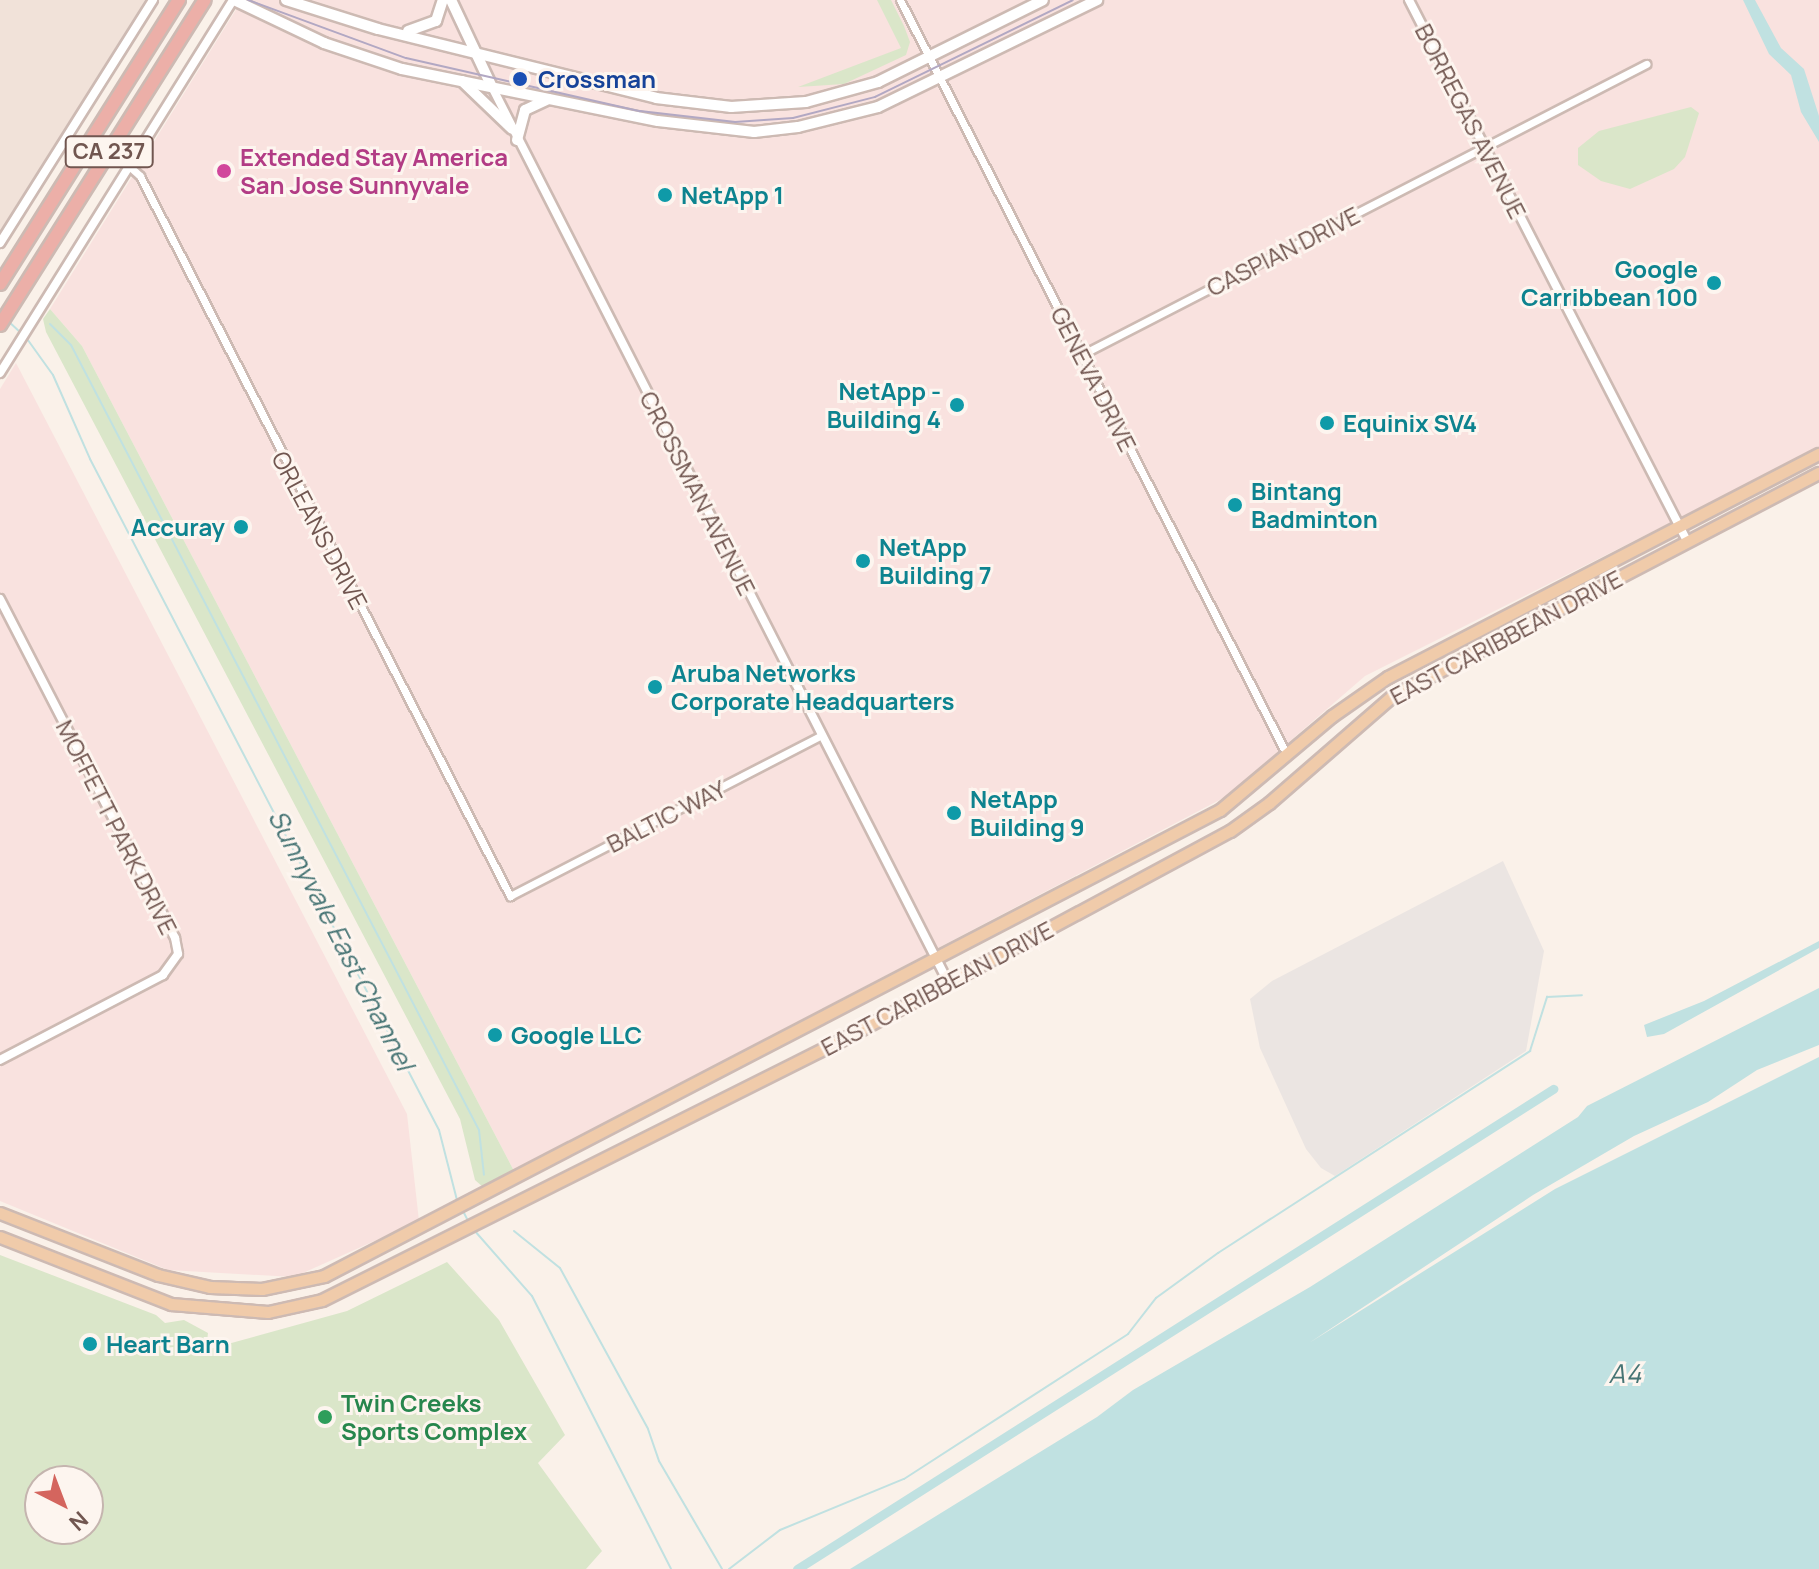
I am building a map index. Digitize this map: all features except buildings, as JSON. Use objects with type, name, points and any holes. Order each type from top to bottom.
[{"type":"highway","name":"CA 237","points":[[0,284],[179,0]]},
{"type":"highway","name":"CA 237","points":[[0,325],[205,0]]},
{"type":"main road","points":[[233,0],[324,43],[462,81],[710,130],[754,132],[839,119],[941,80],[1097,0]]},
{"type":"main road","points":[[286,0],[378,29],[656,98],[731,107],[843,94],[930,59],[1043,0]]},
{"type":"main road","points":[[378,29],[427,28],[441,15],[443,0]]},
{"type":"main road","name":"CROSSMAN AVENUE","points":[[451,0],[492,87]]},
{"type":"main road","points":[[462,81],[515,134],[525,110],[549,99]]},
{"type":"main road","name":"EAST CARIBBEAN DRIVE","points":[[0,1213],[158,1275],[210,1287],[262,1289],[324,1276],[457,1210],[1220,810],[1288,757],[1332,716],[1388,677],[1819,454]]},
{"type":"main road","name":"EAST CARIBBEAN DRIVE","points":[[0,1237],[171,1304],[268,1312],[322,1300],[485,1221],[949,984],[1230,831],[1269,803],[1392,696],[1819,473]]},
{"type":"street","points":[[0,243],[153,0]]},
{"type":"street","points":[[0,373],[233,0]]},
{"type":"street","name":"GENEVA DRIVE","points":[[900,0],[1288,757]]},
{"type":"street","name":"BORREGAS AVENUE","points":[[1409,0],[1687,541]]},
{"type":"street","name":"CASPIAN DRIVE","points":[[1081,355],[1646,64]]},
{"type":"street","name":"CROSSMAN AVENUE","points":[[492,87],[949,984]]},
{"type":"street","name":"ORLEANS DRIVE","points":[[129,166],[140,176],[510,896]]},
{"type":"street","name":"MOFFETT PARK DRIVE","points":[[0,599],[175,938],[178,954],[163,975],[0,1060]]},
{"type":"street","name":"BALTIC WAY","points":[[510,896],[822,735]]},
{"type":"shaded area","points":[[0,0],[145,0],[0,233]]},
{"type":"shaded area","points":[[242,0],[1819,0],[1819,448],[1365,676],[1227,796],[514,1171],[82,346],[50,309]]},
{"type":"shaded area","points":[[16,363],[407,1114],[419,1221],[294,1277],[168,1270],[0,1201],[0,389]]},
{"type":"shaded area","points":[[1503,861],[1544,951],[1526,1051],[1335,1176],[1321,1168],[1306,1149],[1260,1048],[1250,999],[1272,981]]},
{"type":"green space","points":[[877,0],[891,0],[910,42],[906,55],[844,84],[798,87],[901,48]]},
{"type":"green space","points":[[1691,107],[1699,113],[1685,157],[1674,169],[1630,189],[1601,181],[1578,165],[1578,148],[1599,131]]},
{"type":"green space","points":[[50,309],[82,346],[514,1171],[484,1188],[475,1180],[460,1119],[46,332],[43,319]]},
{"type":"green space","name":"Twin Creeks Sports Complex","points":[[0,1255],[156,1315],[165,1323],[184,1320],[208,1333],[206,1350],[347,1311],[447,1262],[499,1320],[565,1435],[538,1463],[602,1551],[586,1569],[0,1569]]},
{"type":"water","points":[[1743,0],[1755,0],[1781,48],[1804,69],[1819,116],[1819,142],[1801,112],[1791,75],[1769,54]]},
{"type":"water","points":[[1819,941],[1819,948],[1664,1034],[1647,1037],[1644,1025],[1704,1001]]},
{"type":"water","name":"A4","points":[[1819,988],[1819,1045],[1757,1070],[1708,1102],[1634,1136],[1533,1195],[1309,1343],[1555,1189],[1819,1057],[1819,1569],[850,1569],[1097,1417],[1133,1390],[1310,1287],[1578,1117],[1587,1106]]},
{"type":"waterway","name":"Sunnyvale East Channel","points":[[7,320],[20,332]]},
{"type":"waterway","points":[[50,324],[71,345],[479,1130],[484,1175]]},
{"type":"waterway","name":"Sunnyvale East Channel","points":[[25,336],[53,375],[90,459],[439,1130],[457,1200]]},
{"type":"waterway","points":[[729,1569],[780,1530],[904,1479],[1128,1334],[1156,1298],[1218,1253],[1530,1051],[1547,997],[1582,995]]},
{"type":"waterway","points":[[797,1569],[1553,1089]]},
{"type":"waterway","name":"Sunnyvale East Channel","points":[[462,1209],[468,1221]]},
{"type":"waterway","name":"Sunnyvale East Channel","points":[[474,1230],[532,1296],[671,1569]]},
{"type":"waterway","points":[[514,1231],[560,1268],[648,1429],[659,1461],[722,1569]]},
{"type":"tram line","points":[[248,0],[406,58],[640,111],[735,122],[793,118],[875,97],[1073,0]]},
{"type":"place","name":"Crossman","points":[[520,79]]},
{"type":"place","name":"Extended Stay America San Jose Sunnyvale","points":[[224,171]]},
{"type":"place","name":"NetApp 1","points":[[665,195]]},
{"type":"place","name":"Google Carribbean 100","points":[[1714,283]]},
{"type":"place","name":"NetApp - Building 4","points":[[957,405]]},
{"type":"place","name":"Equinix SV4","points":[[1327,423]]},
{"type":"place","name":"Bintang Badminton","points":[[1235,505]]},
{"type":"place","name":"Accuray","points":[[241,527]]},
{"type":"place","name":"NetApp Building 7","points":[[863,561]]},
{"type":"place","name":"Aruba Networks Corporate Headquarters","points":[[655,687]]},
{"type":"place","name":"NetApp Building 9","points":[[954,813]]},
{"type":"place","name":"Google LLC","points":[[495,1035]]},
{"type":"place","name":"Heart Barn","points":[[90,1344]]},
{"type":"place","name":"Twin Creeks Sports Complex","points":[[325,1417]]}]
